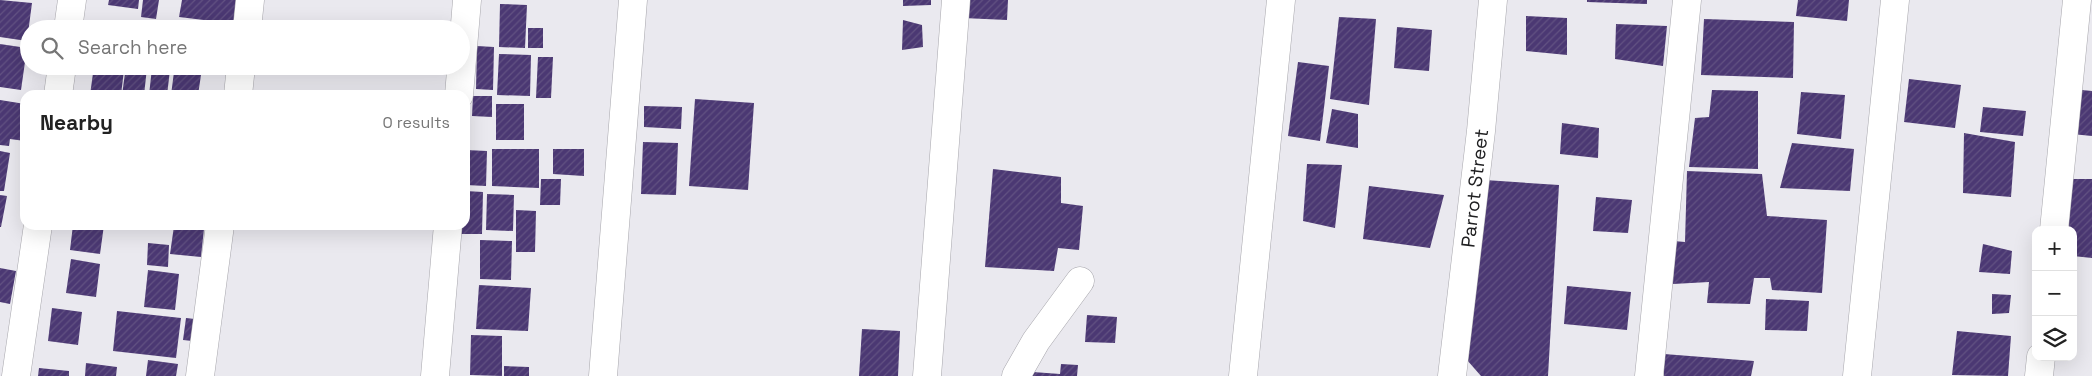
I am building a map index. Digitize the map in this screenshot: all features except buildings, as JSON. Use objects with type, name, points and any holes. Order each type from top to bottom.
[{"type":"street","points":[[69,20],[72,0]]},
{"type":"street","points":[[247,20],[250,0]]},
{"type":"street","points":[[465,20],[467,0]]},
{"type":"street","points":[[603,376],[632,0]]},
{"type":"street","points":[[927,376],[956,0]]},
{"type":"street","points":[[1243,376],[1281,0]]},
{"type":"street","name":"Parrot Street","points":[[1452,376],[1481,131],[1493,0]]},
{"type":"street","points":[[1649,376],[1687,0]]},
{"type":"street","points":[[1857,376],[1895,0]]},
{"type":"street","points":[[2054,226],[2077,0]]},
{"type":"street","points":[[59,90],[61,75]]},
{"type":"street","points":[[239,90],[241,75]]},
{"type":"street","points":[[459,90],[461,75]]},
{"type":"street","points":[[16,376],[37,230]]},
{"type":"street","points":[[200,376],[219,230]]},
{"type":"street","points":[[435,376],[448,230]]},
{"type":"street","points":[[1016,376],[1036,341],[1080,281]]},
{"type":"street","points":[[2039,376],[2041,361]]}]
